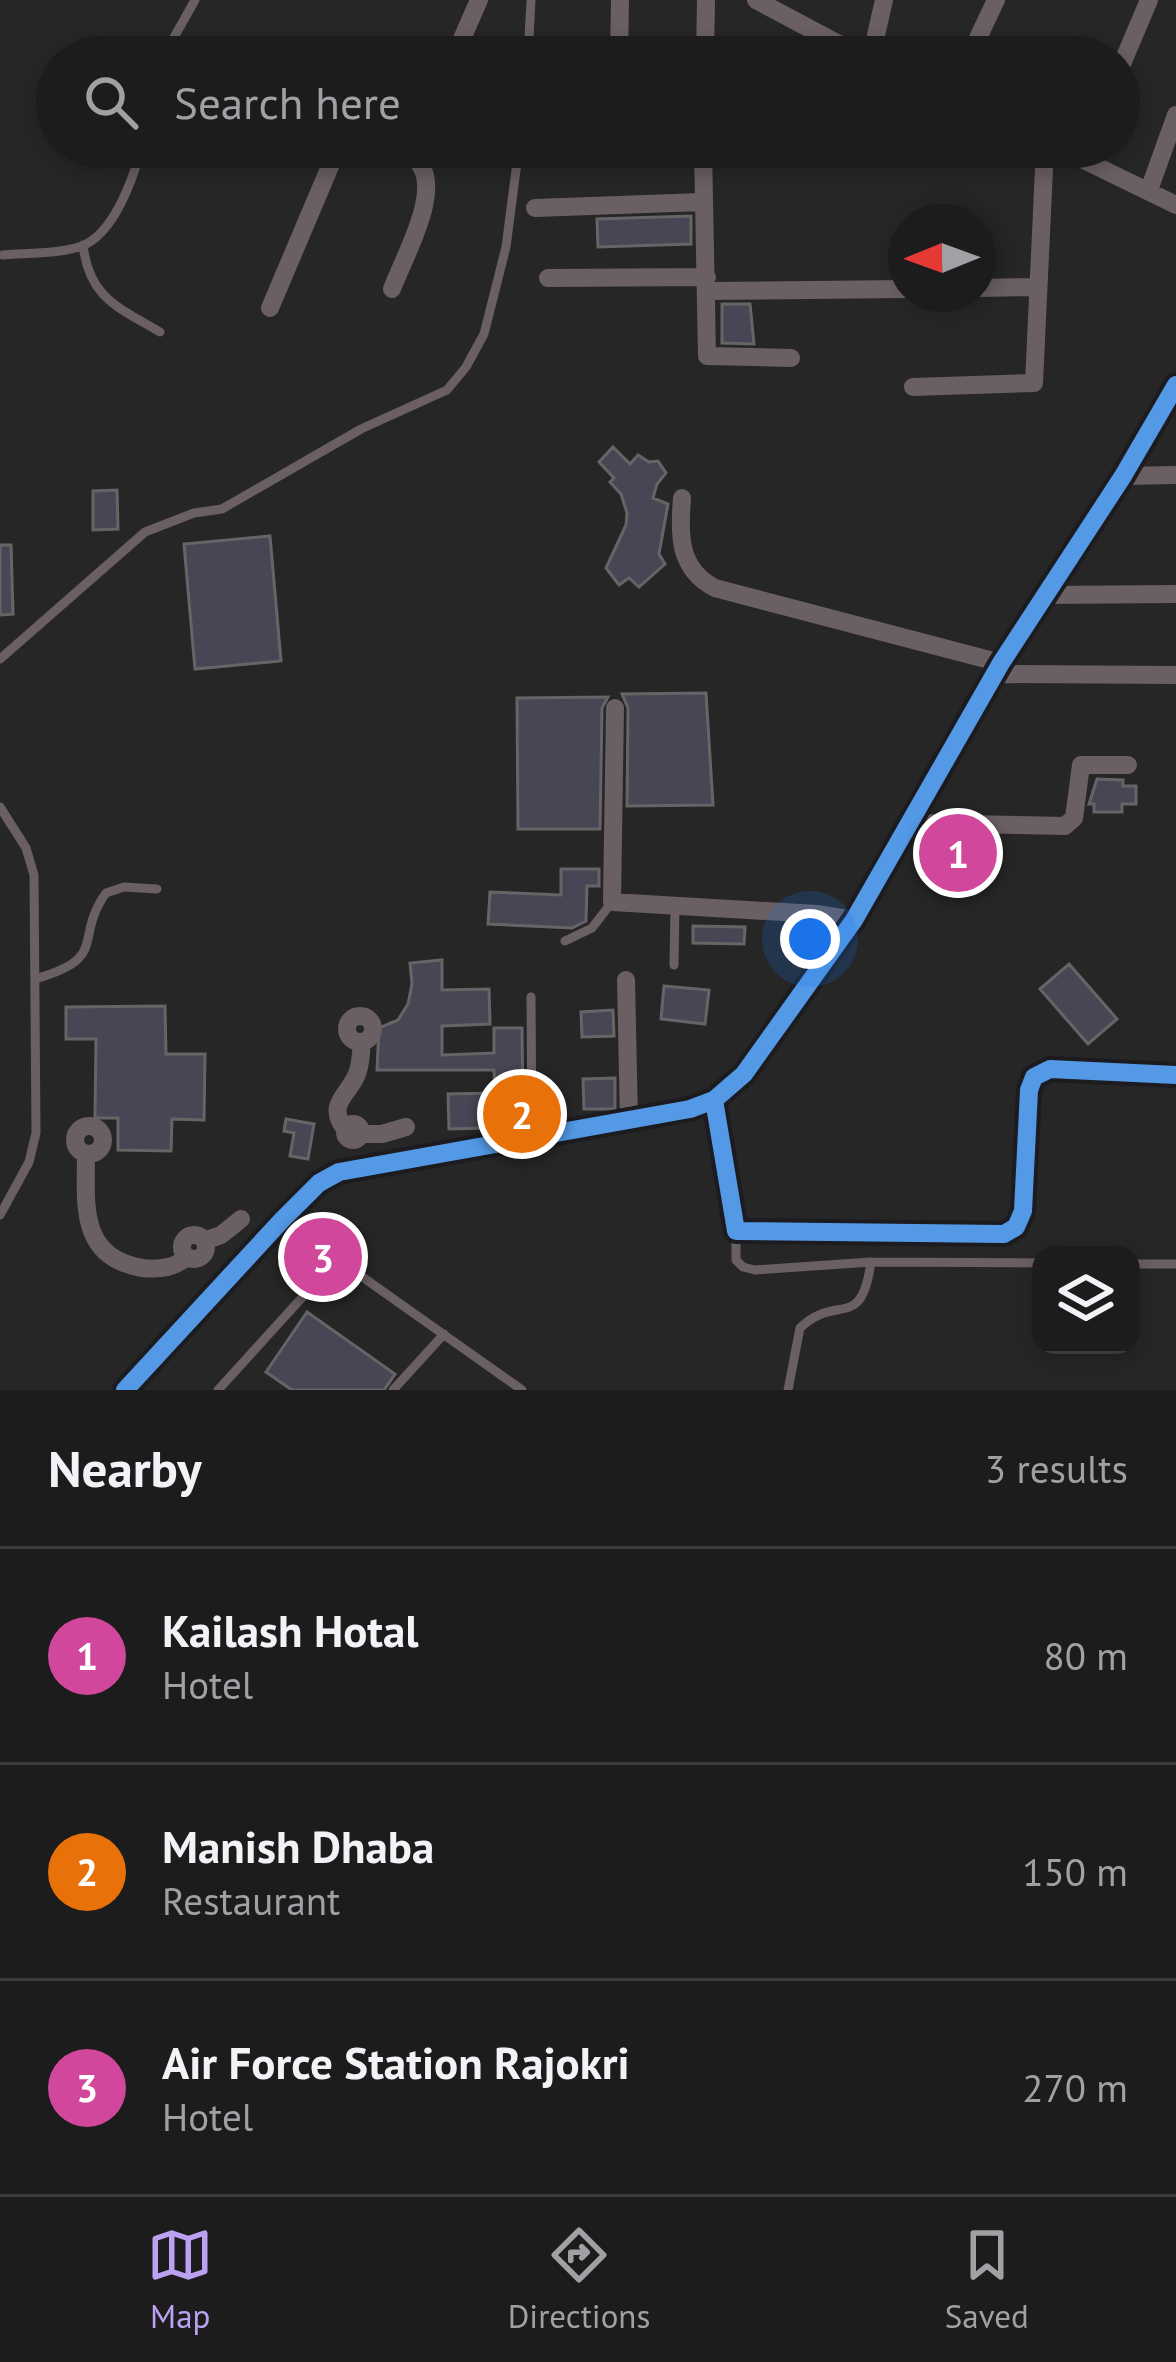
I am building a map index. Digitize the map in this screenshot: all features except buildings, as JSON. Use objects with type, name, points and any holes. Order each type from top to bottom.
[{"type":"street","points":[[463,36],[479,0]]},
{"type":"street","points":[[619,36],[620,0]]},
{"type":"street","points":[[705,36],[706,0]]},
{"type":"street","points":[[756,0],[812,36]]},
{"type":"street","points":[[873,36],[884,0]]},
{"type":"street","points":[[979,36],[996,0]]},
{"type":"street","points":[[1134,36],[1150,0]]},
{"type":"street","points":[[1149,190],[1176,115]]},
{"type":"street","points":[[270,308],[329,168]]},
{"type":"street","points":[[392,289],[428,194],[424,168]]},
{"type":"street","points":[[703,168],[707,356],[791,358]]},
{"type":"street","points":[[913,387],[1034,383],[1044,168]]},
{"type":"street","points":[[1111,168],[1176,205]]},
{"type":"street","points":[[535,208],[702,202]]},
{"type":"street","points":[[548,278],[888,289]]},
{"type":"street","points":[[996,288],[1037,287]]},
{"type":"street","points":[[124,1390],[282,1220],[319,1183],[339,1172],[690,1109],[714,1100],[744,1074],[854,920],[997,669],[1123,476],[1176,385]]},
{"type":"street","points":[[1123,476],[1176,475]]},
{"type":"street","points":[[682,499],[683,555],[705,583],[997,669],[1176,675]]},
{"type":"street","points":[[1042,595],[1176,594]]},
{"type":"street","points":[[615,708],[612,902],[854,920]]},
{"type":"street","points":[[912,823],[1065,826],[1074,818],[1081,765],[1128,764]]},
{"type":"street","points":[[626,980],[629,1122]]},
{"type":"street","points":[[353,1134],[337,1108],[357,1074],[362,1042]]},
{"type":"street","points":[[714,1100],[736,1232],[1011,1232],[1023,1211],[1029,1090],[1034,1077],[1050,1070],[1176,1075]]},
{"type":"street","points":[[353,1134],[390,1133],[406,1126]]},
{"type":"street","points":[[339,1172],[353,1134]]},
{"type":"street","points":[[86,1154],[87,1220],[101,1247],[117,1259],[150,1269],[170,1268],[241,1219]]},
{"type":"street","points":[[198,1250],[231,1275]]},
{"type":"lane","points":[[175,36],[195,0]]},
{"type":"lane","points":[[529,36],[531,0]]},
{"type":"lane","points":[[3,256],[83,245],[119,205],[134,168]]},
{"type":"lane","points":[[0,659],[145,532],[194,512],[222,509],[361,429],[447,390],[484,334],[506,247],[516,168]]},
{"type":"lane","points":[[83,245],[89,278],[108,302],[160,332]]},
{"type":"lane","points":[[0,806],[26,848],[34,875],[37,1133],[29,1162],[0,1215]]},
{"type":"lane","points":[[35,979],[70,968],[82,956],[106,893],[116,888],[157,889]]},
{"type":"lane","points":[[566,941],[592,928],[612,902]]},
{"type":"lane","points":[[674,965],[675,907]]},
{"type":"lane","points":[[531,997],[532,1138]]},
{"type":"lane","points":[[282,1220],[517,1389]]},
{"type":"lane","points":[[736,1232],[736,1260],[743,1268],[871,1262],[1032,1263]]},
{"type":"lane","points":[[218,1390],[339,1257]]},
{"type":"lane","points":[[788,1390],[800,1328],[816,1315],[861,1301],[867,1294],[871,1262]]},
{"type":"lane","points":[[1140,1264],[1176,1264]]},
{"type":"lane","points":[[393,1390],[444,1334]]},
{"type":"cycle path","points":[[125,1390],[282,1220],[319,1183],[339,1172],[690,1109],[714,1100],[744,1074],[854,920],[1001,663],[1123,476],[1176,385]]},
{"type":"cycle path","points":[[714,1100],[736,1231],[1004,1234],[1016,1227],[1023,1211],[1029,1090],[1034,1077],[1050,1069],[1176,1075]]},
{"type":"place","name":"Kailash Hotal","points":[[958,853]]},
{"type":"place","name":"Manish Dhaba","points":[[522,1114]]},
{"type":"place","name":"Air Force Station Rajokri","points":[[323,1257]]}]
